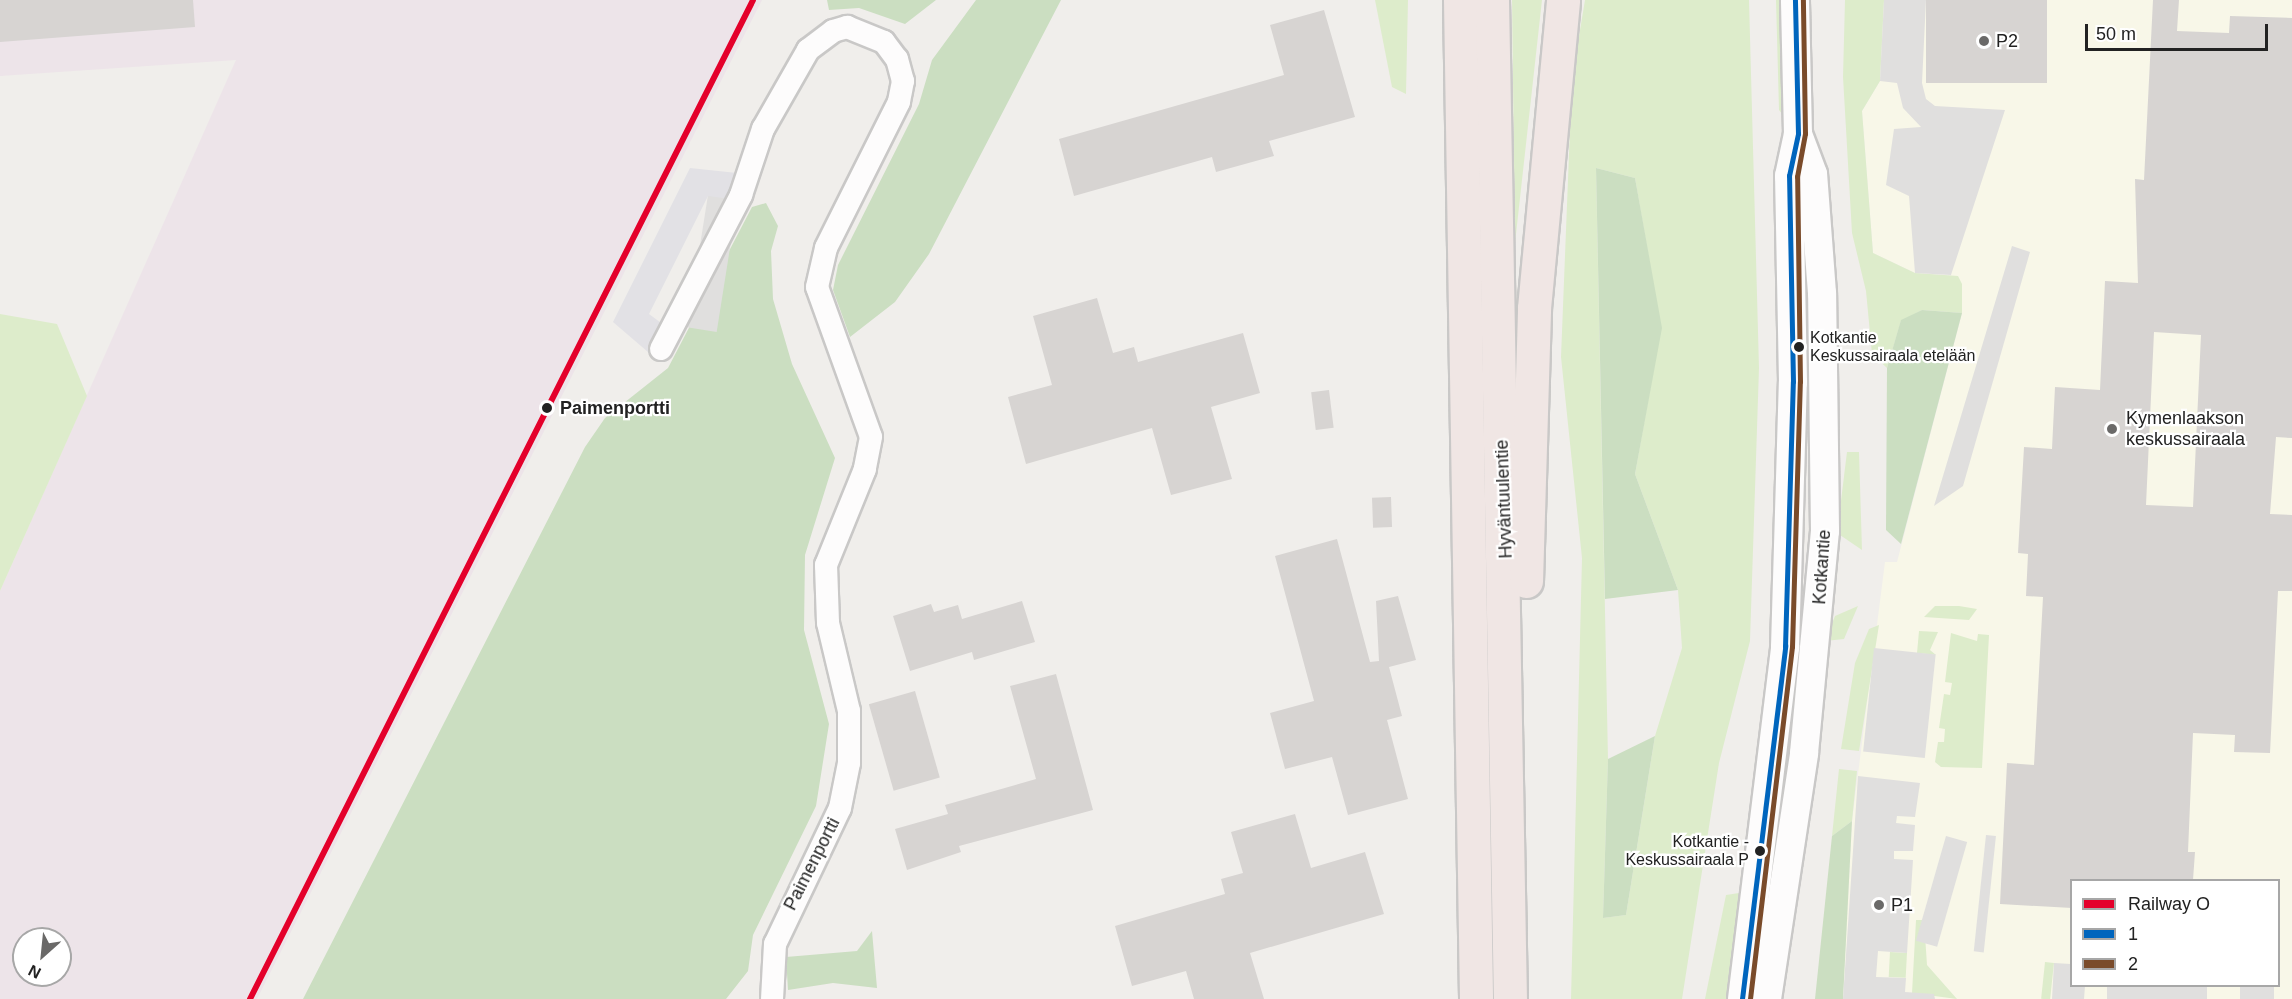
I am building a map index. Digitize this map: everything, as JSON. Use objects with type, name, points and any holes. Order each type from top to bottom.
[{"type":"highway","name":"Hyväntuulentie","points":[[1492,0],[1510,792],[1510,999]]},
{"type":"highway","points":[[1510,792],[1527,567],[1534,308],[1563,0]]},
{"type":"highway","name":"Hyväntuulentie","points":[[1459,7],[1476,999]]},
{"type":"street","name":"Kotkantie","points":[[1743,999],[1785,647],[1792,382],[1789,176],[1798,134],[1795,0]]},
{"type":"street","name":"Paimenportti","points":[[662,349],[741,195],[763,129],[808,50],[826,34],[847,27],[884,42],[897,59],[903,81],[899,102],[826,248],[817,287],[871,437],[865,469],[826,565],[828,623],[849,711],[849,763],[840,808],[775,944],[772,999]]},
{"type":"street","name":"Kotkantie","points":[[1767,999],[1804,753],[1825,531],[1822,293],[1813,174],[1798,134]]},
{"type":"shaded area","points":[[0,0],[762,0],[257,999],[0,999],[0,591],[236,60],[0,76]]},
{"type":"shaded area","name":"Kymenlaakson keskussairaala","points":[[1884,0],[2292,0],[2292,999],[1843,999],[1852,821],[1885,562],[1897,562],[1962,313],[1951,275],[1915,273],[1873,253],[1862,111],[1880,81]]},
{"type":"shaded area","points":[[1884,0],[1926,0],[1922,83],[1926,99],[1935,106],[2005,110],[1951,275],[1915,273],[1909,196],[1886,185],[1894,129],[1921,127],[1903,108],[1897,83],[1880,81]]},
{"type":"shaded area","points":[[690,168],[737,173],[738,200],[708,196],[649,314],[672,331],[655,358],[613,322]]},
{"type":"shaded area","points":[[708,195],[738,200],[717,332],[687,327]]},
{"type":"shaded area","points":[[2012,246],[2030,252],[1963,486],[1934,506]]},
{"type":"shaded area","points":[[1874,648],[1936,654],[1925,758],[1863,751]]},
{"type":"shaded area","name":"P1","points":[[1858,776],[1920,783],[1915,817],[1897,816],[1896,823],[1915,825],[1913,851],[1894,851],[1894,859],[1913,860],[1907,953],[1878,951],[1876,977],[1906,978],[1905,992],[1934,994],[1935,999],[1843,999]]},
{"type":"shaded area","points":[[1986,835],[1996,836],[1984,952],[1974,951]]},
{"type":"shaded area","points":[[1946,836],[1967,842],[1937,947],[1916,941]]},
{"type":"shaded area","points":[[2054,963],[2070,964],[2070,987],[2085,987],[2084,999],[2052,999]]},
{"type":"shaded area","points":[[2107,987],[2207,987],[2207,999],[2107,999]]},
{"type":"shaded area","points":[[2240,987],[2274,987],[2274,999],[2240,999]]},
{"type":"green space","points":[[827,0],[936,0],[905,24],[859,8],[829,10]]},
{"type":"green space","points":[[976,0],[1061,0],[929,254],[895,302],[850,337],[833,290],[838,265],[919,104],[932,60]]},
{"type":"green space","points":[[1375,0],[1408,0],[1406,94],[1392,87]]},
{"type":"green space","points":[[1512,0],[1542,0],[1515,243]]},
{"type":"green space","points":[[1585,0],[1749,0],[1759,368],[1750,641],[1719,763],[1682,999],[1571,999],[1582,558],[1561,357],[1572,78]],"holes":[[[1596,168],[1635,178],[1661,328],[1635,474],[1678,590],[1682,648],[1655,736],[1626,915],[1603,918],[1608,759]]]},
{"type":"green space","points":[[1776,0],[1785,0],[1787,120],[1779,110]]},
{"type":"green space","points":[[1845,0],[1884,0],[1880,81],[1862,111],[1873,253],[1915,273],[1958,276],[1962,284],[1962,313],[1922,310],[1901,321],[1887,368],[1872,354],[1866,291],[1852,233],[1843,77]]},
{"type":"green space","points":[[1596,168],[1635,178],[1662,328],[1635,474],[1678,590],[1605,599]]},
{"type":"green space","points":[[766,203],[778,226],[771,251],[773,299],[792,364],[835,458],[805,555],[804,630],[829,724],[816,806],[753,935],[748,971],[726,999],[303,999],[585,447],[605,418],[668,368],[752,207]]},
{"type":"green space","points":[[1922,310],[1962,313],[1901,544],[1886,530],[1887,368],[1901,320]]},
{"type":"green space","points":[[0,314],[57,324],[87,396],[0,591]]},
{"type":"green space","points":[[1847,452],[1859,452],[1862,550],[1837,533]]},
{"type":"green space","points":[[1858,606],[1844,639],[1825,641],[1835,616]]},
{"type":"green space","points":[[1935,606],[1977,609],[1969,620],[1924,617]]},
{"type":"green space","points":[[1879,625],[1859,751],[1841,749],[1855,663],[1869,629]]},
{"type":"green space","points":[[1919,631],[1938,632],[1930,650],[1936,655],[1917,653]]},
{"type":"green space","points":[[1951,633],[1977,641],[1978,634],[1989,635],[1982,768],[1941,767],[1935,762],[1938,742],[1944,742],[1945,729],[1939,728],[1944,694],[1950,695],[1952,683],[1945,682]]},
{"type":"green space","points":[[1655,736],[1626,915],[1603,918],[1608,759]]},
{"type":"green space","points":[[1839,769],[1857,771],[1852,821],[1832,836]]},
{"type":"green space","points":[[1852,821],[1843,999],[1815,999],[1832,836]]},
{"type":"green space","points":[[1739,893],[1731,999],[1705,999],[1726,895]]},
{"type":"green space","points":[[1916,920],[1924,920],[1927,965],[1957,999],[1912,993]]},
{"type":"green space","points":[[872,931],[877,988],[833,983],[788,990],[786,957],[857,951]]},
{"type":"green space","points":[[1890,952],[1907,953],[1906,978],[1889,977]]},
{"type":"green space","points":[[2045,962],[2054,963],[2050,999],[2041,999]]},
{"type":"building","points":[[0,0],[193,0],[195,27],[0,42]]},
{"type":"building","name":"P2","points":[[1926,0],[2047,0],[2047,83],[1926,83]]},
{"type":"building","points":[[2153,0],[2179,0],[2177,31],[2229,33],[2230,16],[2292,18],[2292,438],[2276,437],[2270,514],[2292,515],[2292,591],[2278,591],[2270,753],[2234,752],[2235,735],[2193,733],[2188,852],[2195,852],[2193,879],[2070,879],[2070,908],[2000,904],[2007,763],[2034,765],[2043,597],[2026,596],[2028,554],[2018,553],[2024,447],[2052,449],[2055,387],[2100,390],[2105,281],[2138,283],[2135,179],[2144,180]],"holes":[[[2154,332],[2201,335],[2193,507],[2146,505]]]},
{"type":"building","points":[[1324,10],[1355,117],[1269,141],[1274,156],[1216,172],[1212,157],[1074,196],[1059,139],[1284,75],[1270,25]]},
{"type":"building","points":[[1097,298],[1113,353],[1134,347],[1138,362],[1243,333],[1260,393],[1211,407],[1232,479],[1171,495],[1152,428],[1026,464],[1008,397],[1052,385],[1033,316]]},
{"type":"building","points":[[1329,390],[1334,428],[1316,430],[1311,392]]},
{"type":"building","points":[[1391,497],[1392,527],[1373,528],[1372,498]]},
{"type":"building","points":[[1337,539],[1370,662],[1379,661],[1376,601],[1398,596],[1416,660],[1389,667],[1402,716],[1387,720],[1408,799],[1348,815],[1332,757],[1285,769],[1270,713],[1314,701],[1275,556]]},
{"type":"building","points":[[1022,601],[1035,642],[974,660],[972,652],[910,671],[893,616],[931,604],[934,612],[958,605],[962,619]]},
{"type":"building","points":[[1056,674],[1093,810],[959,846],[961,852],[907,870],[895,829],[948,814],[945,805],[1036,779],[1010,686]]},
{"type":"building","points":[[915,691],[940,778],[894,791],[869,704]]},
{"type":"building","points":[[1295,814],[1311,868],[1365,852],[1384,914],[1250,953],[1264,999],[1194,999],[1186,971],[1132,986],[1115,926],[1225,894],[1221,879],[1243,873],[1231,832]]},
{"type":"rail line","name":"O","points":[[250,999],[753,0]]},
{"type":"transit line","name":"1","points":[[1742,999],[1785,647],[1793,382],[1789,176],[1798,134],[1795,0]]},
{"type":"transit line","name":"2","points":[[1750,999],[1792,647],[1800,382],[1797,177],[1805,134],[1803,0]]},
{"type":"place","name":"P2","points":[[1984,41]]},
{"type":"place","name":"Kotkantie Keskussairaala etelään","points":[[1799,347]]},
{"type":"place","name":"Paimenportti","points":[[547,408]]},
{"type":"place","name":"Kymenlaakson keskussairaala","points":[[2112,429]]},
{"type":"place","name":"Kotkantie - Keskussairaala P","points":[[1760,851]]},
{"type":"place","name":"P1","points":[[1879,905]]}]
